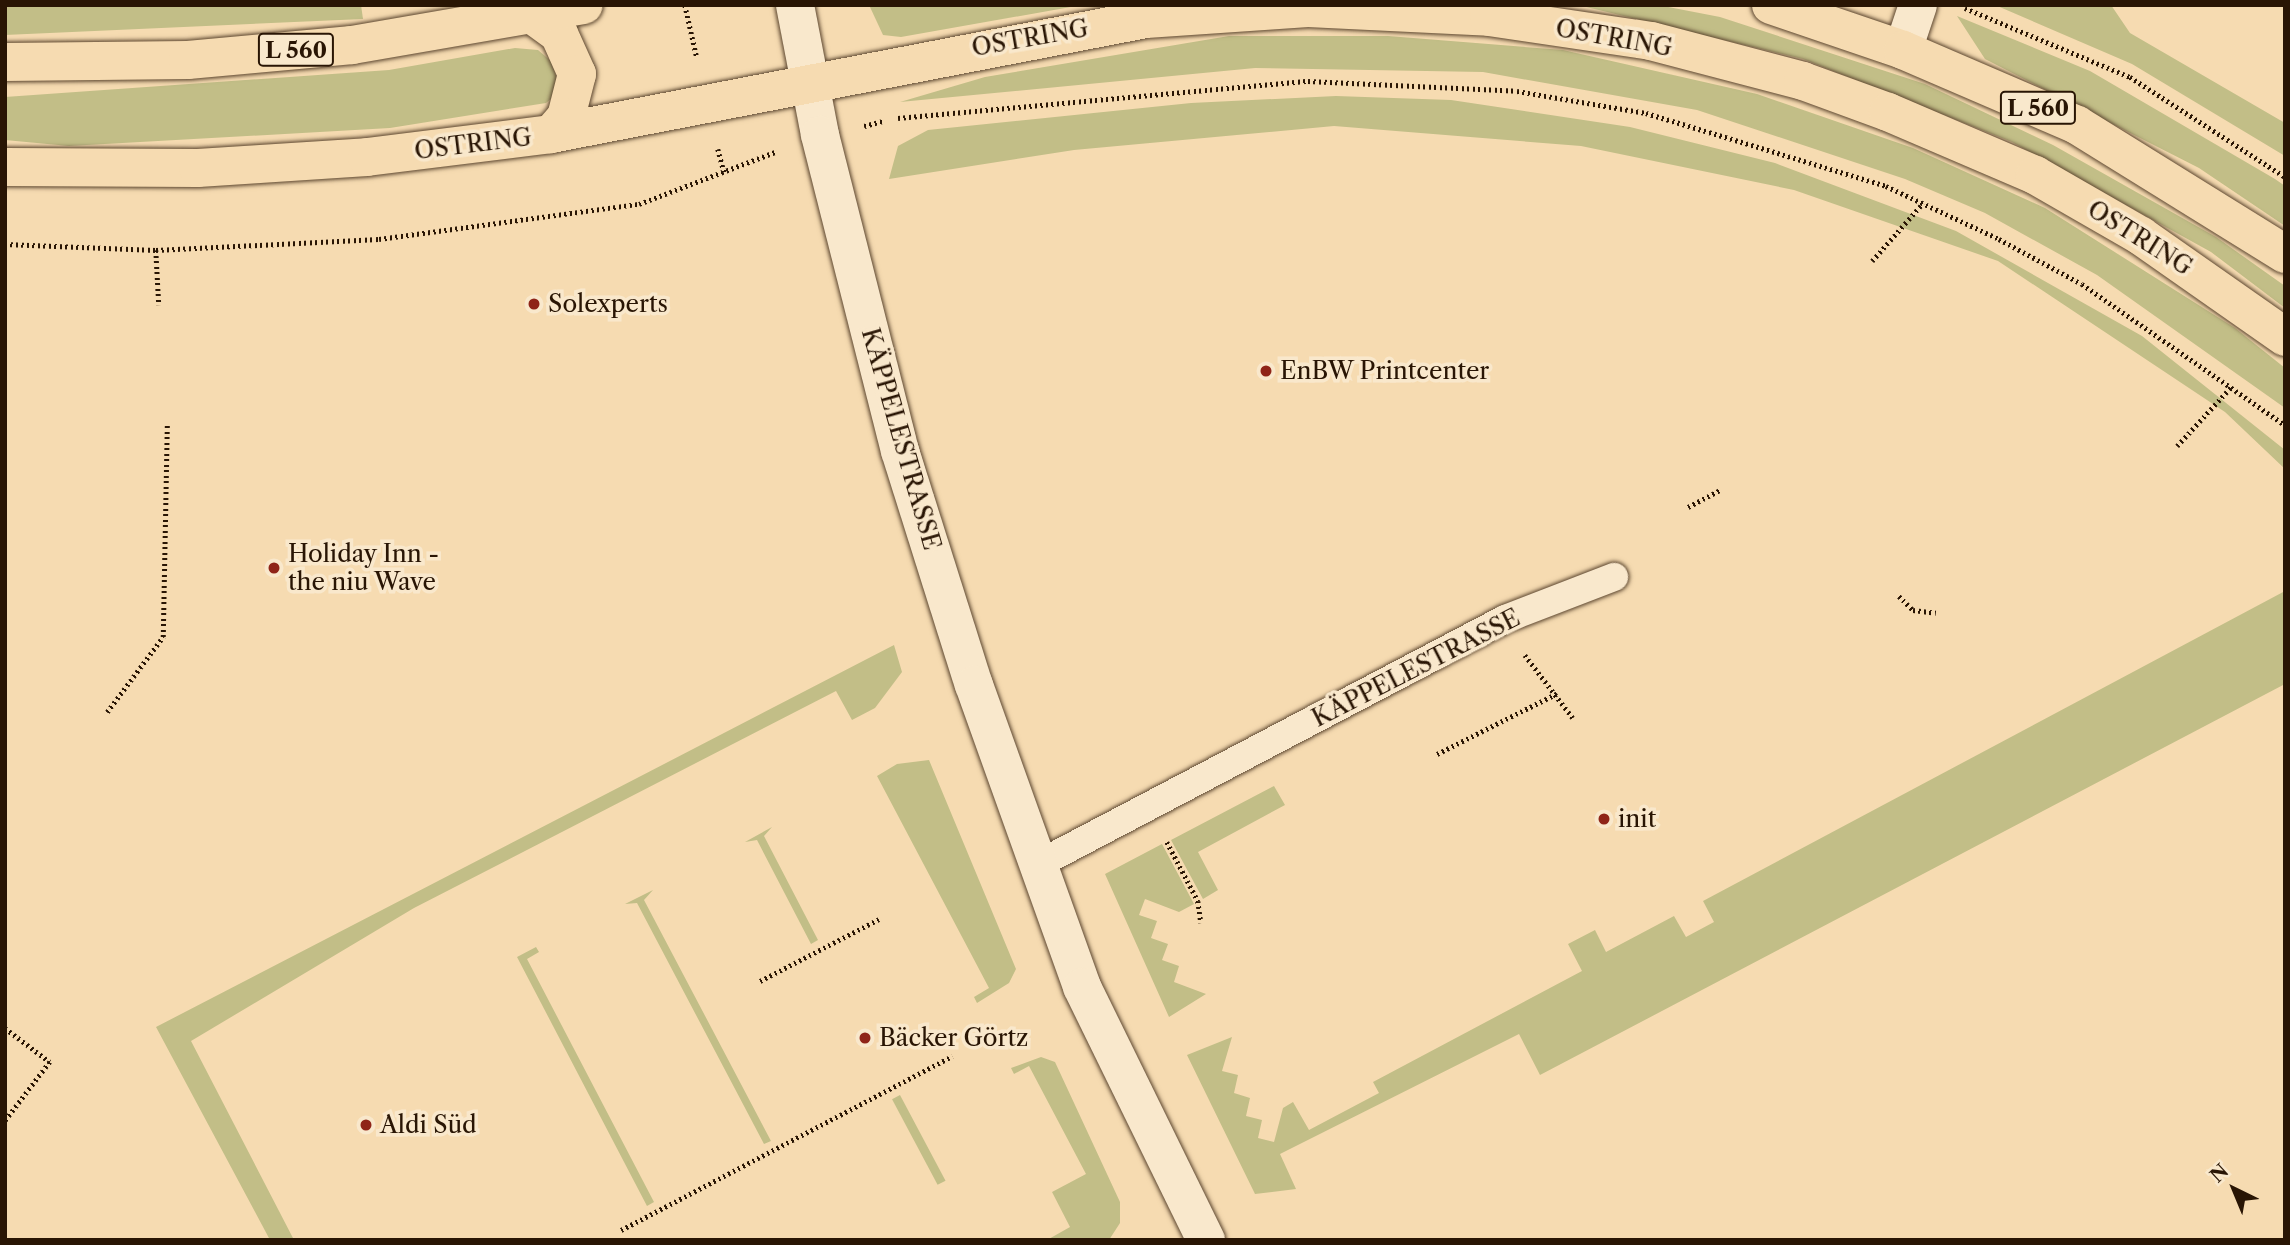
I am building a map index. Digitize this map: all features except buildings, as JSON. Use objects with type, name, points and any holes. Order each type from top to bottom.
[{"type":"main road","name":"L 560","points":[[5,62],[188,60],[388,41],[584,5]]},
{"type":"main road","name":"L 560","points":[[1771,5],[1903,51],[2077,125],[2285,254]]},
{"type":"main road","name":"OSTRING","points":[[5,167],[224,166],[366,157],[551,134],[1146,19],[1308,8],[1489,17],[1651,41],[1803,81],[2035,175],[2141,236],[2285,337]]},
{"type":"main road","points":[[534,16],[559,34],[577,75],[566,117],[551,134]]},
{"type":"street","name":"KÄPPELESTRASSE","points":[[795,5],[808,85],[900,451],[1035,866],[1082,987],[1206,1240]]},
{"type":"street","points":[[1903,51],[1918,5]]},
{"type":"lane","name":"KÄPPELESTRASSE","points":[[1035,866],[1506,619],[1614,578]]},
{"type":"path","points":[[1958,5],[2130,77],[2285,177]]},
{"type":"path","points":[[5,244],[156,250],[379,239],[639,204],[820,135],[898,118],[1188,88],[1308,81],[1517,91],[1660,116],[1781,150],[1923,203],[2082,284],[2285,425]]},
{"type":"path","points":[[1872,261],[1923,203]]},
{"type":"path","points":[[156,250],[159,305]]},
{"type":"path","points":[[2177,446],[2232,386]]},
{"type":"path","points":[[107,712],[163,637],[167,423]]},
{"type":"path","points":[[1688,507],[1722,489]]},
{"type":"path","points":[[1899,596],[1913,610],[1936,613]]},
{"type":"path","points":[[1527,659],[1558,693],[1573,718]]},
{"type":"path","points":[[1437,754],[1558,693]]},
{"type":"path","points":[[1149,807],[1198,901],[1201,923]]},
{"type":"path","points":[[760,981],[879,919]]},
{"type":"path","points":[[5,1028],[50,1062],[5,1121]]},
{"type":"path","points":[[621,1230],[952,1056]]},
{"type":"shaded area","points":[[5,5],[361,5],[363,19],[5,35]]},
{"type":"shaded area","points":[[1082,5],[901,37],[883,35],[870,7]]},
{"type":"shaded area","points":[[1578,5],[1658,5],[1720,17],[1925,84],[2053,145],[2216,237],[2285,286],[2285,308],[2211,252],[2012,142],[1803,59]]},
{"type":"shaded area","points":[[1995,5],[2111,5],[2130,33],[2285,123],[2285,156],[2132,64]]},
{"type":"shaded area","points":[[1957,16],[2090,71],[2275,179],[2285,186],[2285,226],[2199,168],[1985,59]]},
{"type":"shaded area","points":[[1229,36],[1388,36],[1563,50],[1757,94],[1913,148],[2045,208],[2235,328],[2285,368],[2285,408],[2097,275],[1985,213],[1905,179],[1697,110],[1483,72],[1255,68],[900,102],[985,77]]},
{"type":"shaded area","points":[[515,48],[538,50],[552,62],[560,91],[546,103],[390,128],[69,146],[5,140],[5,97],[389,70]]},
{"type":"shaded area","points":[[1336,96],[1451,100],[1630,127],[1775,163],[1956,231],[2142,336],[2285,450],[2285,469],[2225,412],[1998,261],[1794,190],[1581,146],[1334,126],[1074,150],[889,179],[898,146],[928,130],[1191,103]]},
{"type":"shaded area","points":[[2285,591],[2285,684],[1540,1075],[1519,1034],[1280,1154],[1296,1189],[1255,1194],[1187,1055],[1232,1037],[1222,1071],[1238,1075],[1234,1093],[1250,1098],[1246,1116],[1262,1120],[1258,1138],[1274,1142],[1283,1108],[1293,1102],[1309,1130],[1379,1093],[1373,1082],[1582,971],[1568,944],[1595,930],[1606,952],[1674,916],[1686,937],[1714,922],[1703,901]]},
{"type":"shaded area","points":[[894,645],[902,672],[875,708],[852,720],[836,691],[414,908],[191,1041],[294,1240],[270,1240],[156,1027]]},
{"type":"shaded area","points":[[929,760],[1016,969],[1009,983],[977,1003],[974,997],[989,988],[877,776],[897,764]]},
{"type":"shaded area","points":[[1274,786],[1285,805],[1198,852],[1218,890],[1203,899],[1171,840]]},
{"type":"shaded area","points":[[772,827],[764,836],[818,940],[811,944],[757,840],[745,842]]},
{"type":"shaded area","points":[[1162,844],[1194,904],[1179,912],[1145,899],[1139,915],[1157,921],[1151,938],[1168,944],[1162,960],[1179,966],[1174,982],[1206,994],[1169,1017],[1105,874]]},
{"type":"shaded area","points":[[653,890],[644,900],[771,1141],[764,1144],[637,903],[625,904]]},
{"type":"shaded area","points":[[536,947],[539,952],[527,959],[654,1202],[647,1206],[517,957]]},
{"type":"shaded area","points":[[1041,1057],[1055,1062],[1120,1202],[1120,1223],[1109,1240],[1047,1240],[1070,1227],[1052,1192],[1086,1174],[1029,1066],[1014,1074],[1011,1068]]},
{"type":"shaded area","points":[[900,1095],[946,1181],[938,1185],[892,1099]]},
{"type":"place","name":"Solexperts","points":[[534,304]]},
{"type":"place","name":"EnBW Printcenter","points":[[1266,371]]},
{"type":"place","name":"Holiday Inn - the niu Wave","points":[[274,568]]},
{"type":"place","name":"init","points":[[1604,819]]},
{"type":"place","name":"Bäcker Görtz","points":[[865,1038]]},
{"type":"place","name":"Aldi Süd","points":[[366,1125]]}]
